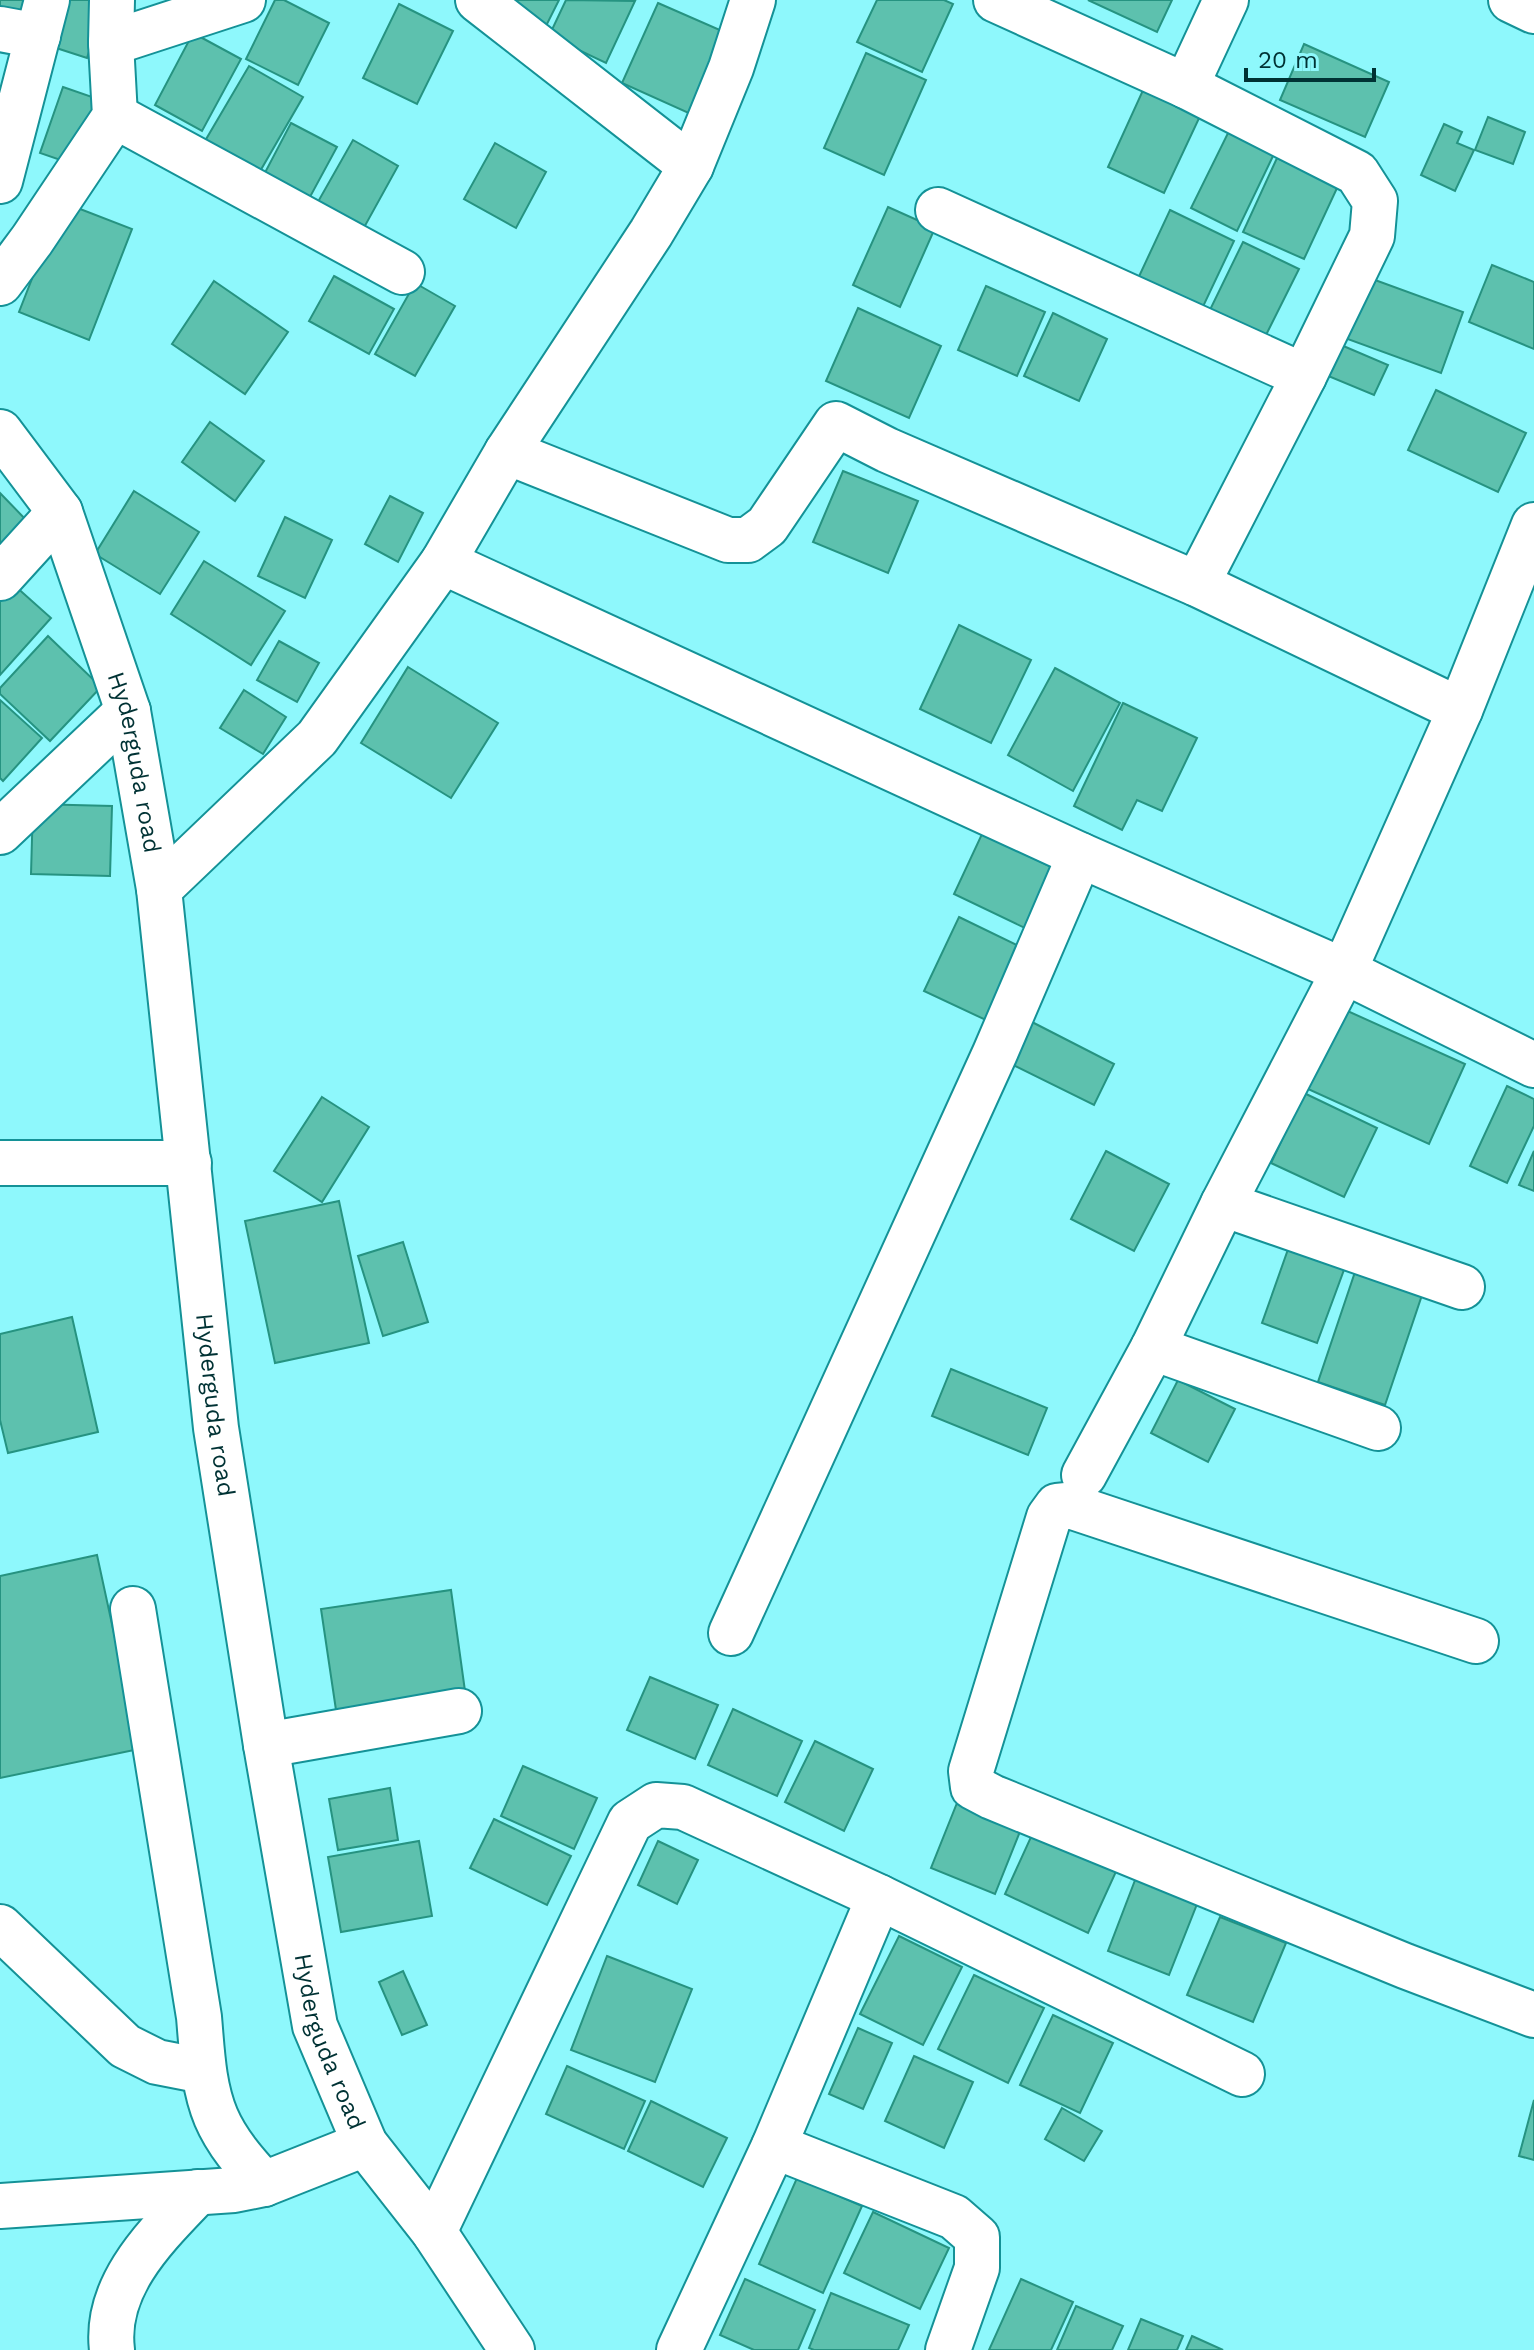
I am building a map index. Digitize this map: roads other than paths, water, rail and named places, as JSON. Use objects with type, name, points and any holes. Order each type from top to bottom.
[{"type":"street","points":[[0,283],[115,116],[112,0]]},
{"type":"street","points":[[111,43],[243,0]]},
{"type":"street","points":[[478,0],[691,166]]},
{"type":"street","points":[[159,889],[317,738],[443,562],[507,452],[651,233],[691,166],[731,68],[753,0]]},
{"type":"street","points":[[996,0],[1186,86],[1357,173],[1375,201],[1372,236],[1197,584]]},
{"type":"street","points":[[1186,86],[1226,0]]},
{"type":"street","points":[[1511,0],[1534,11]]},
{"type":"street","points":[[0,181],[28,22]]},
{"type":"street","points":[[115,116],[402,272]]},
{"type":"street","points":[[938,210],[1304,376]]},
{"type":"street","points":[[507,452],[728,540],[748,540],[767,526],[836,424],[901,456],[1197,584],[1460,710]]},
{"type":"street","name":"Hyderguda road","points":[[0,432],[60,512],[128,711],[159,889],[216,1428],[266,1745],[315,2026],[365,2144],[434,2232],[512,2350]]},
{"type":"street","points":[[0,578],[60,512]]},
{"type":"street","points":[[1084,1475],[1153,1348],[1223,1204],[1344,971],[1460,710],[1534,525]]},
{"type":"street","points":[[443,562],[1080,855],[1344,971],[1534,1065]]},
{"type":"street","points":[[0,832],[128,711]]},
{"type":"street","points":[[731,1633],[995,1053],[1080,855]]},
{"type":"street","points":[[0,1163],[189,1163]]},
{"type":"street","points":[[1223,1204],[1462,1287]]},
{"type":"street","points":[[1153,1348],[1378,1428]]},
{"type":"street","points":[[1476,1641],[1067,1505],[1057,1506],[1049,1517],[971,1771],[973,1787],[1405,1966],[1531,2003]]},
{"type":"street","points":[[133,1609],[199,2017],[203,2071],[216,2118],[232,2146],[264,2184]]},
{"type":"street","points":[[266,1745],[459,1711]]},
{"type":"street","points":[[434,2232],[630,1822],[656,1805],[683,1807],[879,1897],[1242,2074]]},
{"type":"street","points":[[679,2350],[774,2146],[879,1897]]},
{"type":"street","points":[[0,1927],[125,2046],[157,2062],[203,2071]]},
{"type":"street","points":[[0,2206],[234,2190],[264,2184],[365,2144]]},
{"type":"street","points":[[774,2146],[954,2217],[977,2237],[977,2268],[948,2350]]},
{"type":"street","points":[[112,2350],[110,2334],[118,2297],[132,2269],[164,2227],[198,2192]]}]
